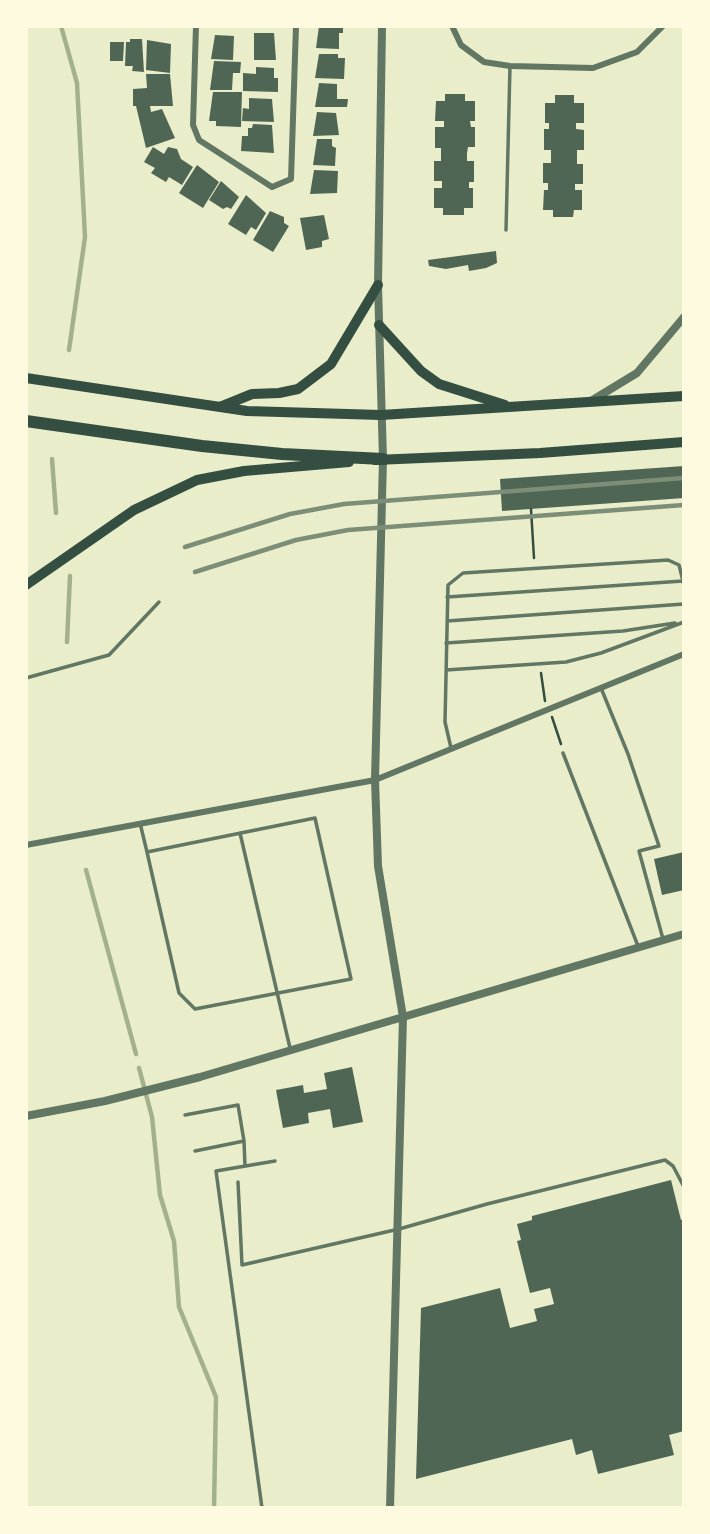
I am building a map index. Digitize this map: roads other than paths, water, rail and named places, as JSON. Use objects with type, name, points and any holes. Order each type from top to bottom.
[{"type":"highway","points":[[219,407],[252,394],[279,393],[298,388],[331,364],[379,285]]},
{"type":"highway","points":[[379,325],[421,371],[439,384],[512,407]]},
{"type":"highway","points":[[26,378],[219,407],[381,415],[684,396]]},
{"type":"highway","points":[[26,421],[133,438],[256,452],[383,459]]},
{"type":"highway","points":[[26,585],[134,510],[197,480],[244,471],[383,459],[540,453],[684,442]]},
{"type":"street","points":[[196,26],[193,125],[199,140],[272,187],[291,179],[296,26]]},
{"type":"street","points":[[382,26],[379,325],[383,459],[375,780],[378,866],[403,1017],[390,1508]]},
{"type":"street","points":[[452,26],[461,45],[484,62],[510,66],[593,68],[637,52],[663,26]]},
{"type":"street","points":[[590,402],[638,373],[684,317]]},
{"type":"street","points":[[26,845],[375,780],[684,654]]},
{"type":"street","points":[[26,1116],[105,1101],[200,1077],[684,934]]},
{"type":"lane","points":[[506,230],[510,66]]},
{"type":"lane","points":[[447,597],[683,583],[679,565],[668,560],[463,573],[448,585],[447,597],[445,722],[451,750]]},
{"type":"lane","points":[[26,678],[109,655],[159,602]]},
{"type":"lane","points":[[447,621],[684,604]]},
{"type":"lane","points":[[446,643],[623,631],[684,622]]},
{"type":"lane","points":[[446,670],[566,662],[601,653],[684,622]]},
{"type":"lane","points":[[601,688],[633,766],[659,846],[639,851],[663,939]]},
{"type":"lane","points":[[564,753],[638,946]]},
{"type":"lane","points":[[140,823],[179,993],[195,1009],[351,979],[315,818],[147,852]]},
{"type":"lane","points":[[240,833],[290,1050]]},
{"type":"lane","points":[[185,1115],[239,1105],[245,1166]]},
{"type":"lane","points":[[195,1151],[244,1141]]},
{"type":"lane","points":[[238,1182],[242,1265],[399,1229],[487,1204],[665,1160],[673,1166],[684,1187]]},
{"type":"lane","points":[[262,1508],[216,1171],[275,1161]]},
{"type":"waterway","points":[[61,26],[77,83],[85,237],[69,350]]},
{"type":"waterway","points":[[52,459],[56,513]]},
{"type":"waterway","points":[[67,642],[70,576]]},
{"type":"waterway","points":[[86,870],[136,1054]]},
{"type":"waterway","points":[[139,1068],[152,1117],[160,1195],[174,1241],[179,1307],[216,1397],[214,1508]]},
{"type":"railway","points":[[185,547],[290,514],[344,504],[684,478]]},
{"type":"railway","points":[[195,572],[296,540],[348,530],[684,505]]}]
